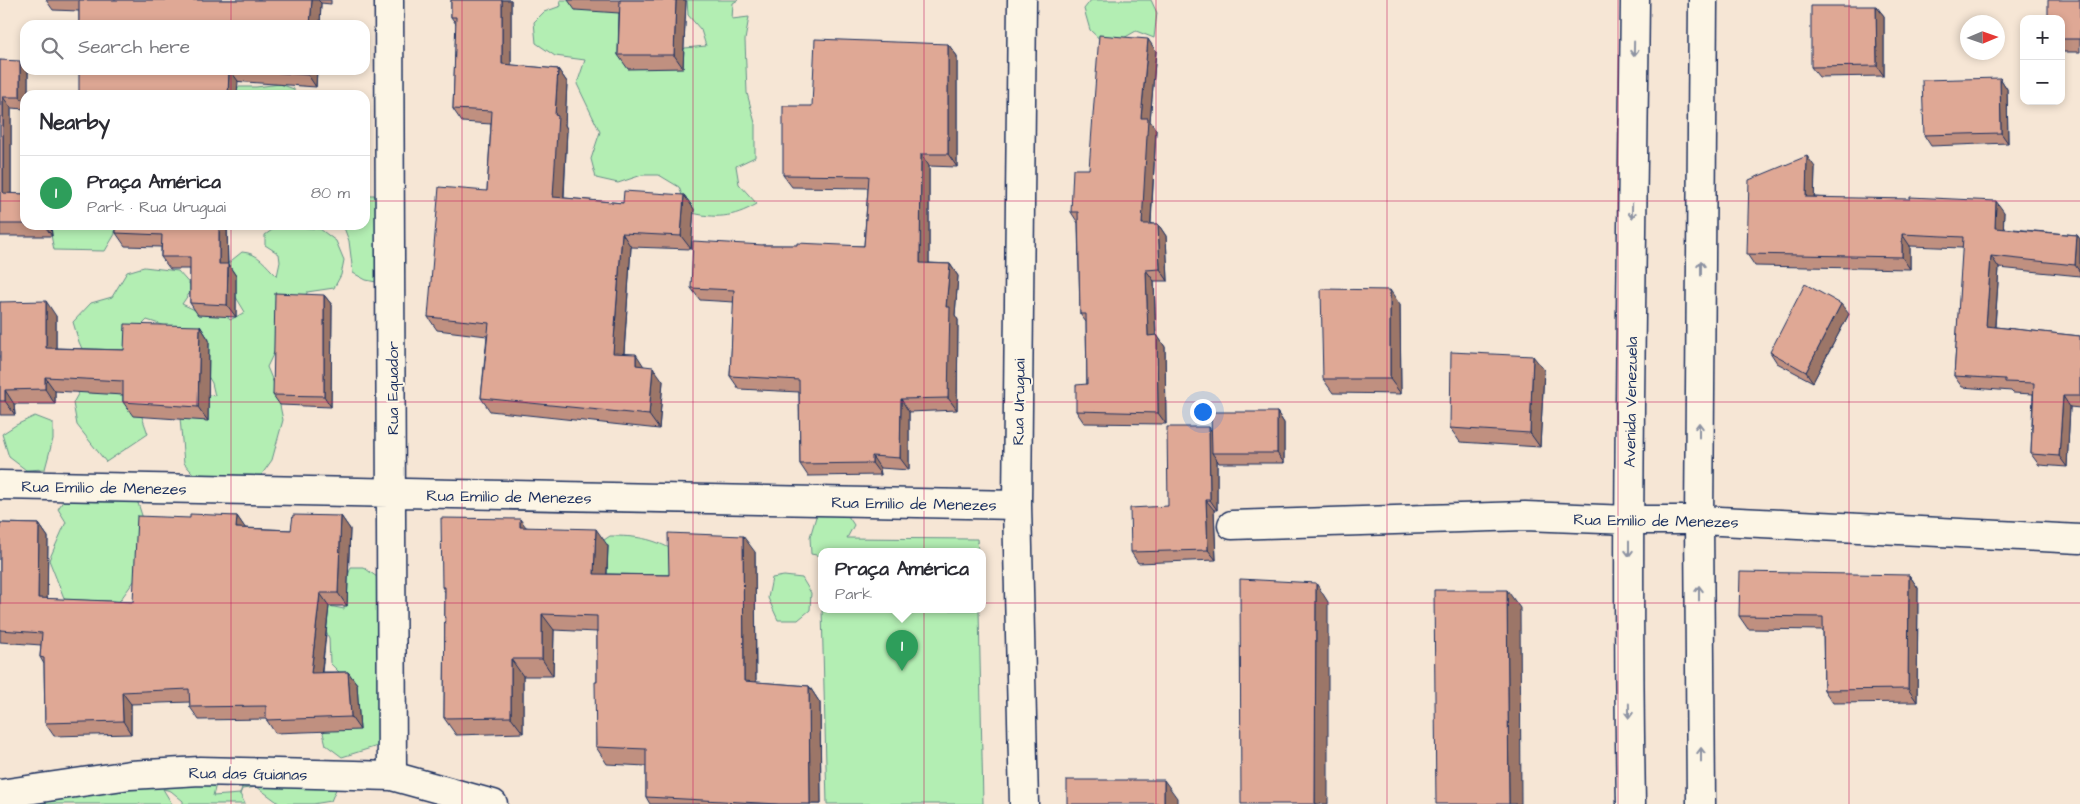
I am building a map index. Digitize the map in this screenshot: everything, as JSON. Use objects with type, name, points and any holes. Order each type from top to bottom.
[{"type":"street","name":"Rua Equador","points":[[389,0],[393,494],[392,776]]},
{"type":"street","name":"Rua Uruguai","points":[[1022,0],[1018,505],[1024,804]]},
{"type":"street","name":"Avenida Venezuela","points":[[1631,804],[1628,667],[1635,0]]},
{"type":"street","points":[[1701,804],[1699,520],[1703,0]]},
{"type":"street","name":"Rua Emilio de Menezes","points":[[0,485],[1018,505]]},
{"type":"street","name":"Rua Emilio de Menezes","points":[[1232,525],[1525,516],[1629,520],[1699,520],[2080,539]]},
{"type":"street","name":"Rua das Guianas","points":[[0,794],[130,775],[200,770],[392,776],[493,804]]},
{"type":"green space","points":[[560,0],[582,0],[615,4],[669,65],[685,48],[706,46],[701,30],[688,15],[687,0],[738,0],[733,3],[732,19],[749,17],[745,40],[747,93],[755,123],[755,157],[736,166],[739,184],[757,204],[732,215],[707,216],[688,212],[679,187],[659,175],[642,175],[618,183],[596,178],[591,159],[600,132],[577,84],[585,60],[555,56],[536,43],[534,22],[544,12],[561,6]]},
{"type":"green space","points":[[1091,0],[1151,0],[1157,13],[1154,38],[1136,31],[1108,47],[1090,30],[1084,9]]},
{"type":"green space","points":[[280,84],[294,90],[237,90],[237,87]]},
{"type":"green space","points":[[370,195],[374,195],[386,210],[381,283],[366,280],[353,273],[349,241],[345,230],[370,230]]},
{"type":"green space","points":[[50,230],[115,230],[115,234],[105,251],[54,250]]},
{"type":"green space","points":[[272,230],[321,230],[336,241],[344,260],[341,275],[334,288],[307,292],[304,311],[279,342],[267,367],[277,391],[283,420],[272,460],[260,477],[196,477],[184,463],[180,418],[204,394],[215,396],[212,383],[181,331],[147,320],[132,335],[122,356],[86,358],[73,322],[91,303],[112,297],[127,272],[144,267],[178,271],[193,288],[182,304],[195,310],[220,306],[230,320],[245,312],[231,289],[222,268],[242,252],[257,257],[277,276],[280,262],[279,254],[265,245],[265,235]]},
{"type":"green space","points":[[121,383],[141,414],[148,434],[106,462],[77,425],[73,403],[82,387]]},
{"type":"green space","points":[[35,416],[53,423],[53,439],[45,469],[26,470],[9,457],[2,434]]},
{"type":"green space","points":[[67,495],[125,495],[138,503],[146,528],[137,577],[113,610],[66,603],[49,560],[66,522],[58,509]]},
{"type":"green space","points":[[818,510],[846,513],[854,525],[847,538],[977,539],[978,548],[818,548],[818,555],[811,554],[810,537]]},
{"type":"green space","points":[[610,536],[644,539],[659,543],[675,551],[680,574],[608,607],[595,546]]},
{"type":"green space","points":[[351,567],[363,567],[384,582],[384,744],[342,757],[326,745],[323,733],[336,712],[339,689],[339,672],[330,663],[329,638],[326,632],[324,605],[344,609],[343,590]]},
{"type":"green space","points":[[784,576],[802,578],[811,593],[810,610],[798,620],[778,620],[768,598],[772,578]]},
{"type":"green space","points":[[822,613],[979,613],[983,804],[827,804]]},
{"type":"green space","points":[[245,777],[337,787],[331,801],[313,804],[280,804],[257,787],[242,789],[240,794]]},
{"type":"green space","points":[[217,780],[213,796],[240,794],[245,804],[183,804],[183,801],[171,791],[163,789],[172,804],[0,804],[21,799]]},
{"type":"building","points":[[79,0],[312,0],[310,20],[79,20]]},
{"type":"building","points":[[451,0],[502,0],[502,64],[558,69],[555,115],[558,116],[553,197],[623,203],[624,191],[684,195],[681,236],[622,233],[613,353],[636,354],[636,365],[653,367],[649,415],[481,398],[489,323],[428,317],[439,187],[487,191],[492,111],[453,109],[456,17],[451,17]]},
{"type":"building","points":[[620,0],[676,0],[674,55],[618,55]]},
{"type":"building","points":[[2048,0],[2080,0],[2080,39],[2065,39],[2065,15],[2048,15]]},
{"type":"building","points":[[1811,6],[1876,6],[1877,66],[1811,67]]},
{"type":"building","points":[[1099,35],[1148,39],[1141,118],[1148,118],[1142,224],[1158,224],[1160,269],[1146,270],[1148,336],[1157,335],[1158,413],[1076,411],[1076,385],[1087,384],[1086,314],[1080,314],[1078,212],[1071,212],[1073,169],[1089,169]]},
{"type":"building","points":[[815,39],[948,44],[948,154],[921,154],[920,263],[950,264],[946,307],[950,307],[948,398],[901,399],[900,458],[872,456],[872,463],[800,464],[799,380],[730,376],[734,290],[691,288],[693,241],[763,245],[797,245],[797,243],[864,246],[869,176],[783,175],[783,106],[812,106]]},
{"type":"building","points":[[0,60],[20,61],[20,97],[3,97],[3,193],[20,194],[20,224],[0,224]]},
{"type":"building","points":[[79,75],[229,75],[228,90],[79,90]]},
{"type":"building","points":[[2000,78],[2001,133],[1924,135],[1922,80]]},
{"type":"building","points":[[1807,156],[1806,197],[1910,199],[1910,197],[1996,201],[1995,228],[2077,235],[2075,265],[1991,256],[1986,326],[2080,336],[2080,396],[2063,396],[2059,456],[2031,454],[2034,383],[2005,382],[2005,379],[1954,376],[1963,237],[1902,234],[1902,257],[1747,254],[1749,180]]},
{"type":"building","points":[[116,230],[219,230],[219,264],[228,264],[227,305],[190,303],[190,257],[161,257],[162,235],[116,233]]},
{"type":"building","points":[[1805,284],[1841,304],[1806,372],[1770,352]]},
{"type":"building","points":[[1321,289],[1390,290],[1390,379],[1323,379]]},
{"type":"building","points":[[275,293],[324,295],[324,396],[273,395]]},
{"type":"building","points":[[46,301],[46,348],[124,350],[125,324],[200,326],[198,407],[123,402],[123,381],[45,377],[45,389],[5,390],[5,401],[0,401],[0,302]]},
{"type":"building","points":[[1451,352],[1533,356],[1530,433],[1450,428]]},
{"type":"building","points":[[1211,412],[1277,412],[1277,453],[1212,453]]},
{"type":"building","points":[[1167,427],[1209,427],[1210,500],[1206,500],[1208,550],[1131,552],[1130,508],[1168,506]]},
{"type":"building","points":[[190,514],[237,516],[236,528],[291,530],[293,515],[341,516],[338,593],[320,593],[311,673],[348,672],[351,717],[266,720],[266,706],[190,707],[189,689],[122,692],[123,721],[45,723],[44,658],[40,657],[42,633],[0,630],[0,523],[39,524],[38,598],[133,602],[137,516],[190,518]]},
{"type":"building","points":[[441,518],[520,519],[520,527],[596,529],[594,574],[669,575],[668,533],[743,536],[744,681],[809,686],[810,804],[646,797],[646,749],[596,747],[597,616],[542,614],[542,659],[511,659],[511,717],[444,718],[445,587],[442,587]]},
{"type":"building","points":[[1740,572],[1909,575],[1908,689],[1824,690],[1823,617],[1739,616]]},
{"type":"building","points":[[1240,579],[1316,583],[1315,804],[1241,804]]},
{"type":"building","points":[[1434,590],[1507,590],[1509,804],[1436,804]]},
{"type":"building","points":[[1067,780],[1164,780],[1164,804],[1067,804]]},
{"type":"place","name":"Praça América","points":[[902,671]]}]
